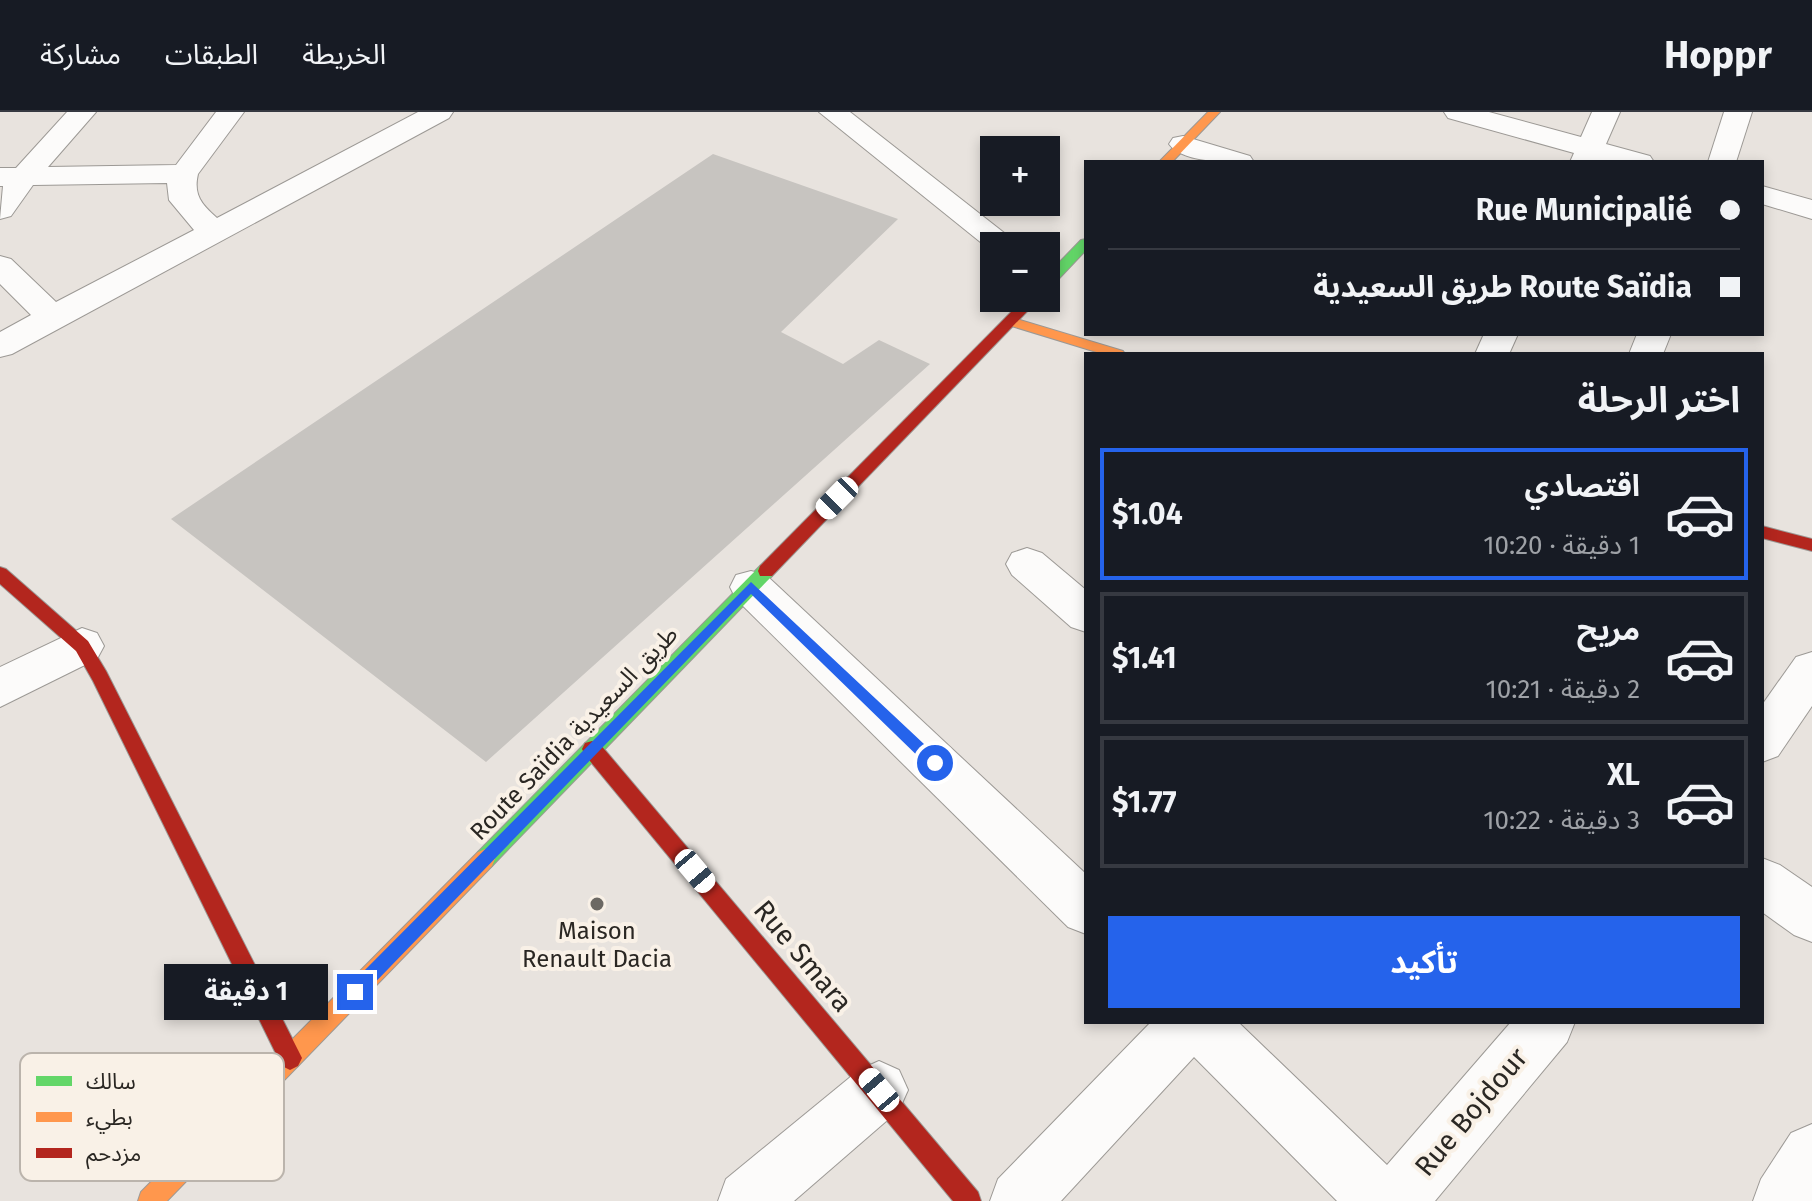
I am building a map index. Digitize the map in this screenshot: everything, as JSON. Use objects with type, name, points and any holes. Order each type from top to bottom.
[{"type":"main road","points":[[1174,153],[1214,112]]},
{"type":"main road","name":"Route Saïdia طريق السعيدية","points":[[1060,269],[1084,245]]},
{"type":"main road","name":"Route Saïdia طريق السعيدية","points":[[284,1064],[1018,312]]},
{"type":"main road","points":[[1010,321],[1111,352]]},
{"type":"main road","points":[[1764,532],[1812,543]]},
{"type":"main road","points":[[0,574],[82,646],[100,676],[290,1058]]},
{"type":"main road","name":"Rue Smara","points":[[592,749],[969,1201]]},
{"type":"main road","name":"Route Saïdia طريق السعيدية","points":[[150,1201],[170,1181]]},
{"type":"street","points":[[0,210],[12,177],[82,112]]},
{"type":"street","points":[[214,231],[180,195],[184,174],[222,122],[262,112]]},
{"type":"street","points":[[374,112],[409,127]]},
{"type":"street","points":[[0,346],[439,112]]},
{"type":"street","points":[[833,112],[987,232]]},
{"type":"street","points":[[1458,112],[1587,156],[1622,160]]},
{"type":"street","points":[[1587,156],[1606,112]]},
{"type":"street","points":[[1723,160],[1738,112]]},
{"type":"street","points":[[1174,153],[1225,160]]},
{"type":"street","points":[[12,177],[184,174]]},
{"type":"street","points":[[1764,196],[1812,210]]},
{"type":"street","points":[[0,266],[53,318]]},
{"type":"street","points":[[1027,564],[1084,613]]},
{"type":"street","points":[[751,587],[1082,897]]},
{"type":"street","points":[[0,688],[82,646]]},
{"type":"street","points":[[1764,738],[1812,670]]},
{"type":"street","points":[[1764,883],[1812,917]]},
{"type":"street","points":[[1020,1201],[1187,1024]]},
{"type":"street","points":[[1200,1024],[1380,1201]]},
{"type":"street","name":"Rue Bojdour","points":[[1396,1201],[1545,1024]]},
{"type":"street","points":[[748,1201],[879,1090]]},
{"type":"street","points":[[1783,1201],[1812,1154]]},
{"type":"building","points":[[713,154],[898,219],[781,332],[843,364],[879,340],[930,364],[486,762],[171,519]]},
{"type":"traffic: fast","points":[[1060,270],[1084,245]]},
{"type":"traffic: fast","points":[[485,859],[766,571]]},
{"type":"traffic: slow","points":[[1167,160],[1214,112]]},
{"type":"traffic: slow","points":[[1010,321],[1111,352]]},
{"type":"traffic: slow","points":[[284,1064],[485,859]]},
{"type":"traffic: slow","points":[[150,1201],[170,1181]]},
{"type":"traffic: jam","points":[[766,571],[1019,312]]},
{"type":"traffic: jam","points":[[1764,533],[1812,545]]},
{"type":"traffic: jam","points":[[0,574],[82,646],[100,676],[290,1058]]},
{"type":"traffic: jam","points":[[592,749],[969,1201]]},
{"type":"place","name":"Maison Renault Dacia","points":[[597,904]]},
{"type":"route","points":[[355,992],[751,587],[935,763]]}]
